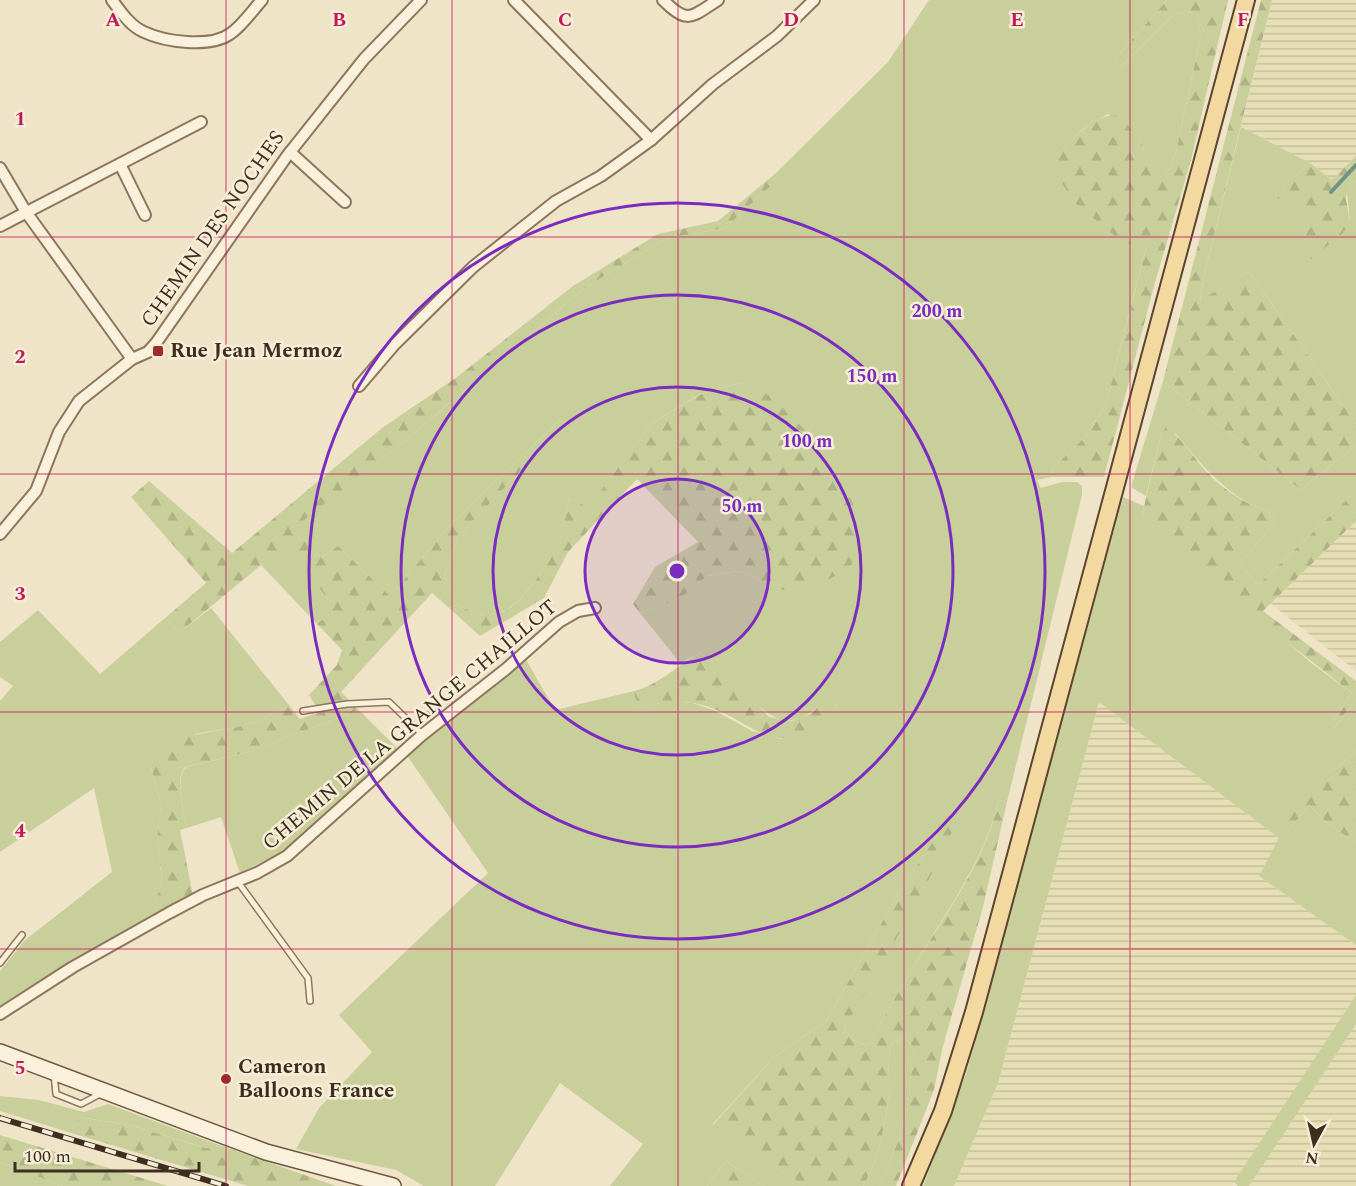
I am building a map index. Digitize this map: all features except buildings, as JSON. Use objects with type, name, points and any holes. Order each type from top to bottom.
[{"type":"main road","points":[[911,1186],[943,1111],[974,1012],[1246,0]]},
{"type":"main road","points":[[0,1052],[266,1152],[393,1186]]},
{"type":"street","points":[[112,0],[129,21],[145,33],[200,41],[230,34],[262,0]]},
{"type":"street","name":"CHEMIN DES NOCHES","points":[[0,534],[40,483],[59,432],[72,410],[87,394],[132,360],[148,352],[156,343],[290,152],[364,59],[420,0]]},
{"type":"street","points":[[514,0],[651,140]]},
{"type":"street","points":[[663,0],[680,16],[686,17],[718,0]]},
{"type":"street","points":[[359,386],[394,345],[473,267],[556,201],[601,176],[651,140],[713,84],[777,36],[814,0]]},
{"type":"street","points":[[0,226],[201,122]]},
{"type":"street","points":[[290,152],[345,202]]},
{"type":"street","points":[[120,164],[145,215]]},
{"type":"street","points":[[0,168],[26,212],[132,360]]},
{"type":"street","name":"CHEMIN DE LA GRANGE CHAILLOT","points":[[0,1014],[73,967],[169,913],[275,864],[298,848],[422,735],[506,669],[559,622],[578,611],[595,608]]},
{"type":"lane","points":[[303,711],[347,704],[389,702],[422,735]]},
{"type":"lane","points":[[238,882],[308,978],[310,1001]]},
{"type":"lane","points":[[0,963],[22,934]]},
{"type":"shaded area","points":[[1272,0],[1356,0],[1356,156],[1332,180],[1310,163],[1241,127]]},
{"type":"shaded area","points":[[1356,521],[1356,671],[1271,604]]},
{"type":"shaded area","points":[[1099,702],[1280,838],[1259,876],[1356,945],[1356,995],[1232,1186],[954,1186],[998,1083]]},
{"type":"shaded area","points":[[1356,1024],[1356,1186],[1249,1186],[1303,1102]]},
{"type":"green space","points":[[929,0],[1167,0],[1114,60],[1121,67],[1174,14],[1196,12],[1201,35],[1176,152],[1167,174],[1161,177],[1138,138],[1108,114],[1083,129],[1056,156],[1146,247],[1106,404],[1086,436],[1053,468],[1051,477],[1037,480],[1041,488],[1062,482],[1077,482],[1082,486],[1082,495],[1007,802],[999,800],[974,866],[868,1046],[853,1040],[844,1029],[962,811],[956,806],[897,896],[826,1021],[774,1057],[713,1124],[804,1186],[764,1186],[726,1161],[707,1186],[610,1186],[643,1144],[560,1083],[495,1186],[424,1186],[396,1170],[296,1149],[319,1108],[372,1052],[339,1015],[488,873],[406,754],[525,658],[555,710],[634,691],[637,707],[674,701],[692,703],[714,710],[752,731],[782,739],[837,705],[825,700],[813,711],[792,720],[782,720],[773,716],[754,702],[701,653],[680,663],[640,613],[678,599],[707,576],[739,571],[781,590],[861,544],[847,515],[740,383],[700,394],[652,423],[588,509],[569,497],[560,543],[526,593],[507,610],[496,614],[485,615],[472,612],[458,604],[449,608],[440,600],[451,587],[444,577],[458,537],[564,425],[560,420],[450,525],[390,596],[338,546],[322,558],[294,527],[410,437],[583,289],[665,239],[725,228],[778,178],[776,173],[888,62]]},
{"type":"green space","points":[[1167,0],[1228,0],[1191,160],[1154,286],[1104,477],[1051,477],[1053,468],[1086,436],[1106,404],[1146,248],[1122,242],[1073,201],[1056,173],[1056,156],[1093,122],[1111,115],[1120,115],[1138,138],[1161,176],[1167,174],[1176,152],[1201,35],[1196,12],[1174,14],[1121,67],[1114,60]]},
{"type":"green space","points":[[1261,0],[1272,0],[1204,275],[1200,301],[1249,271],[1356,424],[1356,445],[1301,490],[1163,381]]},
{"type":"green space","points":[[1241,127],[1310,163],[1282,187],[1296,208],[1309,217],[1350,222],[1347,193],[1356,180],[1356,424],[1249,271],[1200,302],[1204,275]]},
{"type":"green space","points":[[1356,156],[1356,180],[1347,193],[1346,199],[1350,222],[1342,234],[1311,259],[1294,238],[1307,218],[1276,197],[1282,187],[1310,163],[1332,180]]},
{"type":"green space","points":[[776,173],[779,178],[725,228],[665,239],[583,289],[410,437],[295,527],[322,558],[338,546],[390,596],[450,525],[560,420],[564,425],[458,537],[444,577],[451,587],[440,600],[432,593],[341,692],[359,710],[248,752],[185,767],[180,780],[180,788],[187,828],[180,830],[193,895],[150,919],[145,905],[156,900],[162,881],[157,837],[161,805],[151,767],[157,750],[171,739],[262,720],[289,705],[300,719],[320,712],[309,695],[337,665],[342,650],[317,624],[329,615],[329,600],[287,548],[261,565],[179,633],[165,618],[206,583],[131,497],[149,481],[232,553],[382,428],[457,377],[573,286],[658,234],[718,221]]},
{"type":"green space","points":[[1163,381],[1301,490],[1356,445],[1356,491],[1258,585],[1239,564],[1274,524],[1275,514],[1245,501],[1232,492],[1208,471],[1176,434],[1161,435],[1146,496],[1131,487]]},
{"type":"green space","points":[[740,383],[771,396],[805,430],[855,501],[847,515],[861,544],[850,568],[814,587],[781,590],[739,571],[707,576],[679,599],[640,613],[633,604],[655,567],[698,542],[637,479],[568,552],[544,598],[480,636],[449,608],[458,604],[472,612],[485,615],[508,610],[526,593],[558,546],[569,497],[588,508],[652,423],[701,394]]},
{"type":"green space","points":[[1166,427],[1182,441],[1219,484],[1255,507],[1275,514],[1274,524],[1239,564],[1258,585],[1356,491],[1356,521],[1263,611],[1356,681],[1356,699],[1333,729],[1330,725],[1352,693],[1232,599],[1142,515],[1161,435]]},
{"type":"green space","points":[[1123,497],[1144,506],[1142,515],[1310,662],[1352,693],[1330,725],[1334,728],[1356,699],[1356,750],[1336,769],[1325,773],[1288,831],[1309,805],[1324,820],[1356,844],[1356,945],[1259,876],[1279,838],[1099,702],[998,1083],[954,1186],[923,1186],[966,1074]]},
{"type":"green space","points":[[287,547],[329,600],[329,615],[317,624],[261,565]]},
{"type":"green space","points":[[211,608],[289,705],[262,720],[195,734],[151,767],[161,805],[157,837],[162,881],[150,919],[0,1011],[0,971],[24,941],[112,872],[94,788],[0,852],[0,701],[13,686],[0,677],[0,642],[38,610],[100,674],[165,618],[179,633]]},
{"type":"green space","points":[[701,653],[741,687],[769,717],[792,721],[812,713],[825,699],[837,705],[814,725],[796,736],[780,738],[765,735],[716,710],[693,703],[672,702],[637,707],[634,691],[660,680]]},
{"type":"green space","points":[[359,710],[400,751],[287,849],[240,873],[221,817],[187,828],[180,788],[182,773],[186,767],[248,752]]},
{"type":"green space","points":[[1356,750],[1356,844],[1324,820],[1309,805],[1288,831],[1282,826],[1325,773],[1336,769]]},
{"type":"green space","points":[[999,800],[1007,802],[983,907],[943,1046],[934,1090],[896,1186],[879,1186],[900,1134],[908,1101],[912,1045],[905,1038],[892,1043],[890,1049],[889,1093],[884,1128],[873,1166],[863,1186],[804,1186],[713,1125],[774,1057],[826,1021],[897,896],[956,806],[963,810],[919,899],[844,1029],[853,1040],[868,1046],[974,866],[984,845]]},
{"type":"green space","points":[[1356,995],[1356,1024],[1249,1186],[1238,1186],[1234,1182]]},
{"type":"green space","points":[[905,1038],[912,1045],[912,1065],[905,1118],[879,1186],[863,1186],[873,1166],[884,1128],[889,1093],[890,1049],[892,1043]]},
{"type":"green space","points":[[0,1096],[39,1100],[84,1112],[108,1104],[222,1146],[207,1148],[129,1125],[80,1117],[71,1133],[0,1111]]},
{"type":"green space","points":[[79,1117],[129,1125],[206,1148],[222,1146],[336,1186],[248,1186],[71,1133]]},
{"type":"green space","points":[[0,1135],[168,1186],[63,1186],[0,1162]]},
{"type":"green space","points":[[726,1161],[764,1186],[707,1186]]},
{"type":"green space","points":[[0,1162],[63,1186],[0,1186]]},
{"type":"waterway","points":[[1331,192],[1356,165]]},
{"type":"railway","points":[[0,1118],[226,1186]]},
{"type":"place","name":"Rue Jean Mermoz","points":[[158,351]]},
{"type":"place","name":"Cameron Balloons France","points":[[226,1079]]}]
